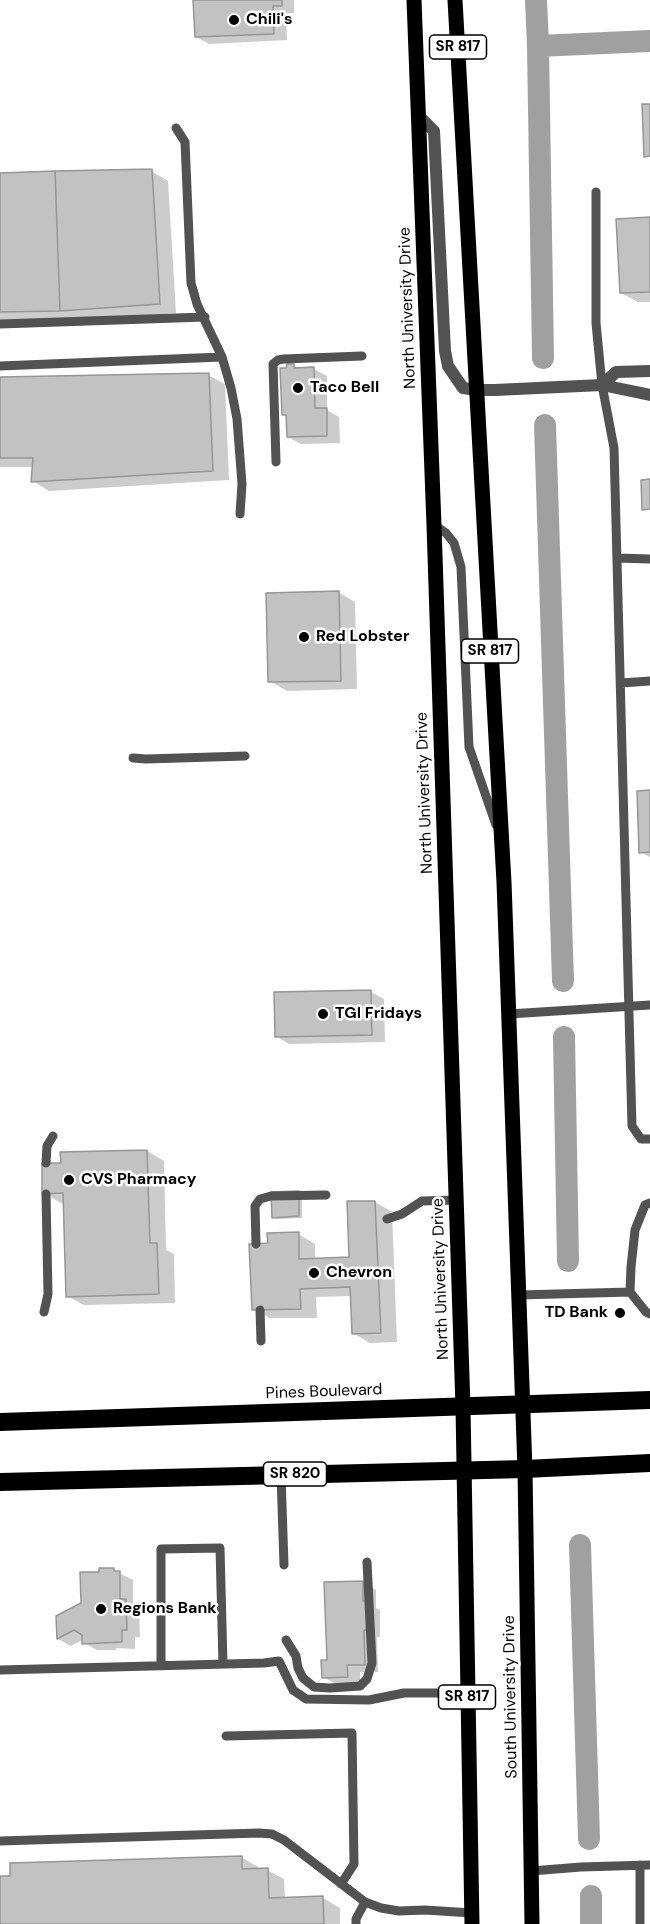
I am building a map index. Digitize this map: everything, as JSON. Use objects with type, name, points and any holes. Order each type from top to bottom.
[{"type":"highway","name":"Pines Boulevard","points":[[0,1422],[650,1400]]},
{"type":"highway","name":"SR 820","points":[[0,1482],[525,1469],[650,1463]]},
{"type":"main road","name":"North University Drive","points":[[414,0],[465,1470]]},
{"type":"main road","name":"SR 817","points":[[455,0],[500,836],[525,1469]]},
{"type":"main road","name":"South University Drive","points":[[525,1469],[532,1924]]},
{"type":"main road","name":"SR 817","points":[[465,1470],[472,1918]]},
{"type":"street","name":"North University Drive","points":[[419,116],[434,131],[445,351],[448,366],[464,388],[477,390]]},
{"type":"street","points":[[602,385],[616,372],[650,371]]},
{"type":"street","points":[[477,390],[602,385],[650,395]]},
{"type":"lane","points":[[176,128],[185,142],[191,283],[197,304],[222,357],[237,419],[242,484],[240,514]]},
{"type":"lane","points":[[596,192],[596,323],[602,385],[614,448],[632,1126],[646,1139]]},
{"type":"lane","points":[[0,324],[205,317]]},
{"type":"lane","points":[[276,462],[273,364],[284,358],[362,356]]},
{"type":"lane","points":[[0,366],[222,357]]},
{"type":"lane","points":[[434,525],[446,533],[454,543],[461,567],[469,747],[500,836]]},
{"type":"lane","points":[[617,558],[650,559]]},
{"type":"lane","points":[[621,683],[650,681]]},
{"type":"lane","points":[[133,758],[245,756]]},
{"type":"lane","points":[[508,1014],[650,1005]]},
{"type":"lane","points":[[46,1163],[46,1146],[53,1136]]},
{"type":"lane","points":[[44,1312],[48,1294],[46,1194]]},
{"type":"lane","points":[[256,1244],[255,1206],[260,1199],[271,1196],[326,1195]]},
{"type":"lane","points":[[387,1219],[402,1214],[422,1201],[456,1200]]},
{"type":"lane","points":[[650,1203],[645,1205],[635,1230],[630,1292],[650,1314]]},
{"type":"lane","points":[[519,1295],[630,1292]]},
{"type":"lane","points":[[260,1310],[261,1341]]},
{"type":"lane","points":[[281,1474],[284,1565]]},
{"type":"lane","points":[[161,1664],[161,1549],[220,1548],[223,1664]]},
{"type":"lane","points":[[286,1640],[296,1656],[303,1678],[314,1686],[330,1688],[360,1686],[367,1679],[372,1663],[367,1562]]},
{"type":"lane","points":[[0,1670],[223,1664],[279,1660],[293,1690],[306,1699],[369,1700],[404,1693],[467,1693]]},
{"type":"lane","points":[[226,1736],[352,1733],[354,1864],[341,1884]]},
{"type":"lane","points":[[0,1841],[272,1834],[284,1840],[364,1902],[399,1911],[425,1910],[472,1918]]},
{"type":"lane","points":[[531,1871],[650,1864]]},
{"type":"lane","points":[[640,1865],[640,1924]]},
{"type":"lane","points":[[356,1924],[364,1902]]},
{"type":"building","name":"Chili's","points":[[193,0],[282,0],[282,6],[273,6],[274,34],[195,37]]},
{"type":"building","points":[[642,104],[650,104],[650,156],[644,157]]},
{"type":"building","points":[[152,169],[160,304],[60,311],[55,171]]},
{"type":"building","points":[[55,171],[60,311],[0,312],[0,173]]},
{"type":"building","points":[[650,217],[650,292],[620,293],[616,219]]},
{"type":"building","name":"Taco Bell","points":[[287,364],[294,364],[294,368],[314,367],[315,408],[327,408],[327,436],[287,437],[286,415],[282,415],[280,368],[286,368]]},
{"type":"building","points":[[209,373],[213,471],[31,482],[33,458],[0,458],[0,377]]},
{"type":"building","points":[[650,479],[650,509],[642,510],[641,480]]},
{"type":"building","name":"Red Lobster","points":[[339,591],[341,681],[268,682],[266,593]]},
{"type":"building","points":[[650,790],[650,852],[639,853],[637,791]]},
{"type":"building","name":"TGI Fridays","points":[[371,990],[372,1035],[275,1037],[274,992]]},
{"type":"building","name":"CVS Pharmacy","points":[[147,1150],[150,1243],[157,1243],[159,1294],[66,1297],[63,1193],[42,1194],[42,1163],[61,1163],[60,1152]]},
{"type":"building","points":[[299,1191],[299,1216],[272,1218],[271,1192]]},
{"type":"building","name":"Chevron","points":[[347,1201],[375,1201],[381,1333],[352,1334],[350,1287],[300,1289],[301,1309],[252,1310],[249,1244],[268,1243],[267,1233],[299,1232],[299,1259],[349,1257]]},
{"type":"building","points":[[99,1568],[114,1568],[114,1571],[120,1571],[120,1599],[126,1599],[127,1630],[122,1630],[122,1642],[82,1644],[82,1635],[74,1630],[57,1639],[56,1616],[81,1603],[80,1572],[99,1572]]},
{"type":"building","points":[[363,1581],[363,1601],[367,1601],[367,1630],[364,1630],[365,1665],[347,1665],[348,1677],[322,1678],[321,1660],[327,1660],[324,1582]]},
{"type":"building","points":[[242,1856],[242,1869],[268,1868],[269,1898],[323,1896],[324,1924],[0,1924],[0,1876],[10,1876],[10,1863]]},
{"type":"waterway","points":[[536,0],[543,358]]},
{"type":"waterway","points":[[538,46],[650,41]]},
{"type":"waterway","points":[[545,425],[563,981]]},
{"type":"waterway","points":[[564,1037],[568,1261]]},
{"type":"waterway","points":[[580,1545],[589,1839]]},
{"type":"waterway","points":[[591,1896],[591,1924]]},
{"type":"place","name":"Chili's","points":[[234,20]]},
{"type":"place","name":"Taco Bell","points":[[298,388]]},
{"type":"place","name":"Red Lobster","points":[[304,637]]},
{"type":"place","name":"TGI Fridays","points":[[323,1014]]},
{"type":"place","name":"CVS Pharmacy","points":[[69,1180]]},
{"type":"place","name":"Chevron","points":[[314,1273]]},
{"type":"place","name":"TD Bank","points":[[620,1313]]},
{"type":"place","name":"Regions Bank","points":[[101,1609]]}]
